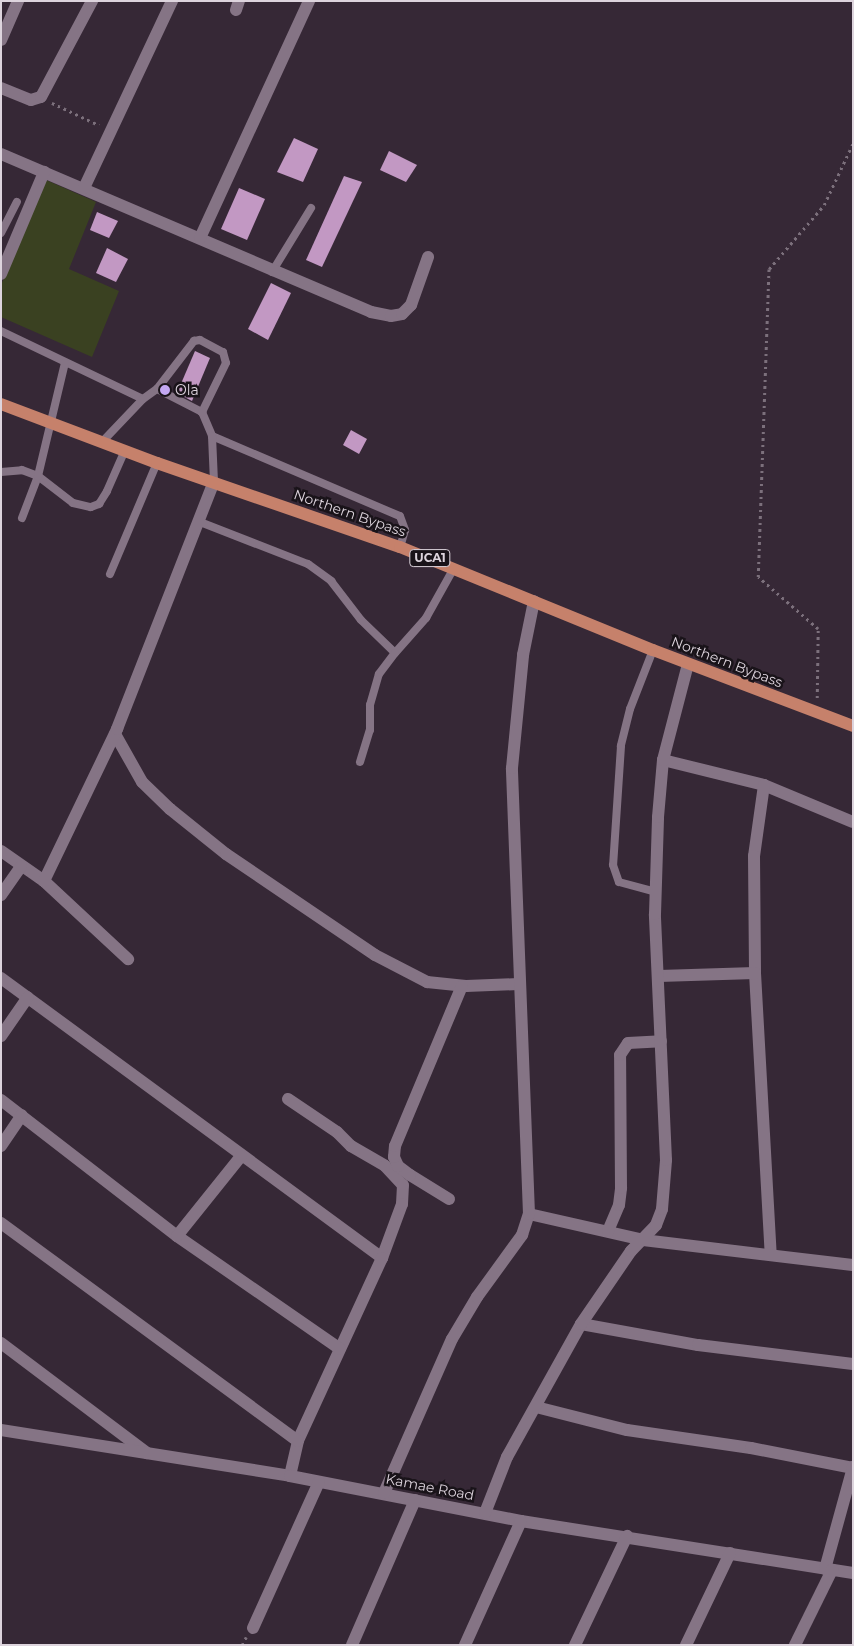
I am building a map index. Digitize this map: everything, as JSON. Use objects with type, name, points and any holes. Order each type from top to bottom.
[{"type":"main road","name":"Northern Bypass","points":[[1,404],[157,462],[400,546],[688,664],[853,726]]},
{"type":"street","points":[[1,40],[18,1]]},
{"type":"street","points":[[1,88],[32,100],[41,98],[92,1]]},
{"type":"street","points":[[84,188],[172,1]]},
{"type":"street","points":[[200,238],[309,1]]},
{"type":"street","points":[[1,154],[200,238],[272,272],[371,312],[391,316],[402,314],[412,305],[428,256]]},
{"type":"street","points":[[1,274],[44,172]]},
{"type":"street","points":[[44,881],[115,734],[200,522],[214,482]]},
{"type":"street","points":[[384,1493],[452,1339],[477,1297],[522,1235],[529,1214],[518,984],[512,768],[523,655],[534,601]]},
{"type":"street","points":[[485,1513],[507,1457],[581,1324],[631,1251],[656,1225],[664,1198],[666,1160],[656,892],[663,760],[688,664]]},
{"type":"street","points":[[115,734],[142,782],[226,854],[375,955],[427,982],[462,986],[518,984]]},
{"type":"street","points":[[663,760],[764,785],[853,822]]},
{"type":"street","points":[[764,785],[754,856],[755,973],[771,1255]]},
{"type":"street","points":[[1,851],[44,881],[128,959]]},
{"type":"street","points":[[1,895],[21,866]]},
{"type":"street","points":[[659,976],[755,973]]},
{"type":"street","points":[[1,978],[382,1258]]},
{"type":"street","points":[[449,1199],[398,1166],[394,1157],[395,1146],[462,986]]},
{"type":"street","points":[[1,1036],[28,997]]},
{"type":"street","points":[[608,1231],[619,1205],[621,1188],[620,1055],[628,1043],[661,1041]]},
{"type":"street","points":[[288,1099],[337,1132],[351,1146],[385,1166],[403,1185],[402,1204],[382,1258],[298,1441],[290,1476]]},
{"type":"street","points":[[1,1100],[177,1236],[340,1349]]},
{"type":"street","points":[[1,1146],[22,1115]]},
{"type":"street","points":[[177,1236],[241,1156]]},
{"type":"street","points":[[529,1214],[643,1240],[853,1265]]},
{"type":"street","points":[[1,1223],[298,1441]]},
{"type":"street","points":[[581,1324],[698,1345],[853,1364]]},
{"type":"street","points":[[1,1343],[149,1454]]},
{"type":"street","points":[[536,1407],[627,1430],[752,1448],[853,1468],[829,1569],[799,1643]]},
{"type":"street","name":"Kamae Road","points":[[1,1430],[290,1476],[521,1521],[627,1536],[853,1573]]},
{"type":"street","points":[[253,1628],[319,1482]]},
{"type":"street","points":[[352,1645],[415,1500]]},
{"type":"street","points":[[465,1645],[521,1521]]},
{"type":"street","points":[[575,1645],[627,1536]]},
{"type":"street","points":[[686,1645],[730,1553]]},
{"type":"lane","points":[[1,233],[17,202]]},
{"type":"lane","points":[[272,272],[311,208]]},
{"type":"lane","points":[[1,331],[65,364],[143,399]]},
{"type":"lane","points":[[102,442],[143,399],[158,389],[188,344],[200,340],[223,352],[226,363],[202,412]]},
{"type":"lane","points":[[22,518],[38,476],[49,423],[65,364]]},
{"type":"lane","points":[[158,389],[202,412],[212,436],[214,482]]},
{"type":"lane","points":[[212,436],[400,516],[405,530],[400,546]]},
{"type":"lane","points":[[1,472],[22,470],[38,476],[73,503],[91,508],[99,504],[107,491],[125,450]]},
{"type":"lane","points":[[110,574],[157,462]]},
{"type":"lane","points":[[200,522],[308,564],[331,581],[361,620],[395,653]]},
{"type":"lane","points":[[360,762],[370,730],[370,705],[379,674],[426,618],[454,568]]},
{"type":"lane","points":[[653,650],[630,709],[620,746],[613,865],[619,882],[656,892]]},
{"type":"path","points":[[41,98],[112,131]]},
{"type":"path","points":[[816,712],[818,629],[758,577],[769,269],[824,205],[853,143]]},
{"type":"green space","points":[[46,180],[96,202],[69,269],[119,291],[92,357],[1,317],[1,285]]},
{"type":"building","points":[[294,138],[318,149],[303,182],[277,172]]},
{"type":"building","points":[[389,151],[417,165],[406,182],[380,170]]},
{"type":"building","points":[[344,176],[362,182],[322,267],[306,260]]},
{"type":"building","points":[[239,188],[265,199],[247,240],[221,229]]},
{"type":"building","points":[[97,212],[118,221],[109,238],[90,230]]},
{"type":"building","points":[[107,248],[128,259],[116,282],[96,273]]},
{"type":"building","points":[[271,283],[291,293],[268,340],[248,329]]},
{"type":"building","points":[[195,351],[210,358],[192,401],[177,393]]},
{"type":"building","points":[[351,430],[367,439],[359,454],[343,445]]},
{"type":"place","name":"Ola","points":[[165,390]]}]
